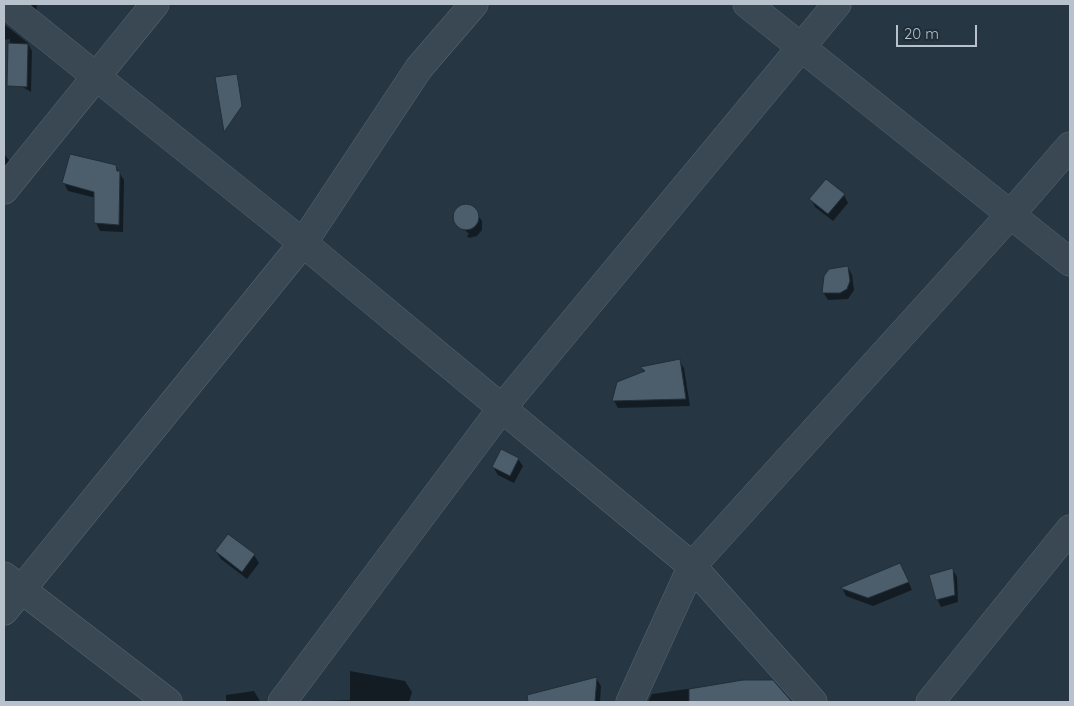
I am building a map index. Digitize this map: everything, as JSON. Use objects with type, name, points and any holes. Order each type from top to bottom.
[{"type":"street","points":[[6,4],[303,242],[692,566],[813,702]]},
{"type":"street","points":[[4,190],[155,4]]},
{"type":"street","points":[[4,611],[12,582],[303,242],[419,68],[474,4]]},
{"type":"street","points":[[747,4],[1070,262]]},
{"type":"street","points":[[282,702],[502,408],[837,4]]},
{"type":"street","points":[[630,702],[692,566],[1010,215],[1070,146]]},
{"type":"street","points":[[930,702],[1070,529]]},
{"type":"street","points":[[12,582],[168,702]]},
{"type":"building","points":[[8,43],[28,44],[27,87],[7,86]]},
{"type":"building","points":[[237,74],[242,106],[224,132],[215,77]]},
{"type":"building","points":[[70,154],[116,165],[117,171],[120,171],[119,225],[94,223],[94,192],[62,183]]},
{"type":"building","points":[[826,179],[845,194],[828,214],[809,199]]},
{"type":"building","points":[[466,204],[475,208],[479,217],[475,226],[466,230],[457,226],[453,217],[457,208]]},
{"type":"building","points":[[848,266],[850,281],[847,289],[840,293],[822,293],[824,276],[829,269]]},
{"type":"building","points":[[680,359],[686,399],[612,401],[617,382],[645,371],[640,367]]},
{"type":"building","points":[[501,449],[519,458],[510,476],[492,467]]},
{"type":"building","points":[[228,534],[255,554],[242,572],[215,551]]},
{"type":"building","points":[[900,563],[909,582],[868,598],[840,588]]},
{"type":"building","points":[[953,568],[955,595],[936,600],[929,575]]},
{"type":"building","points":[[597,677],[595,702],[528,702],[527,695]]},
{"type":"building","points":[[743,680],[773,680],[792,702],[689,702],[689,689]]}]
